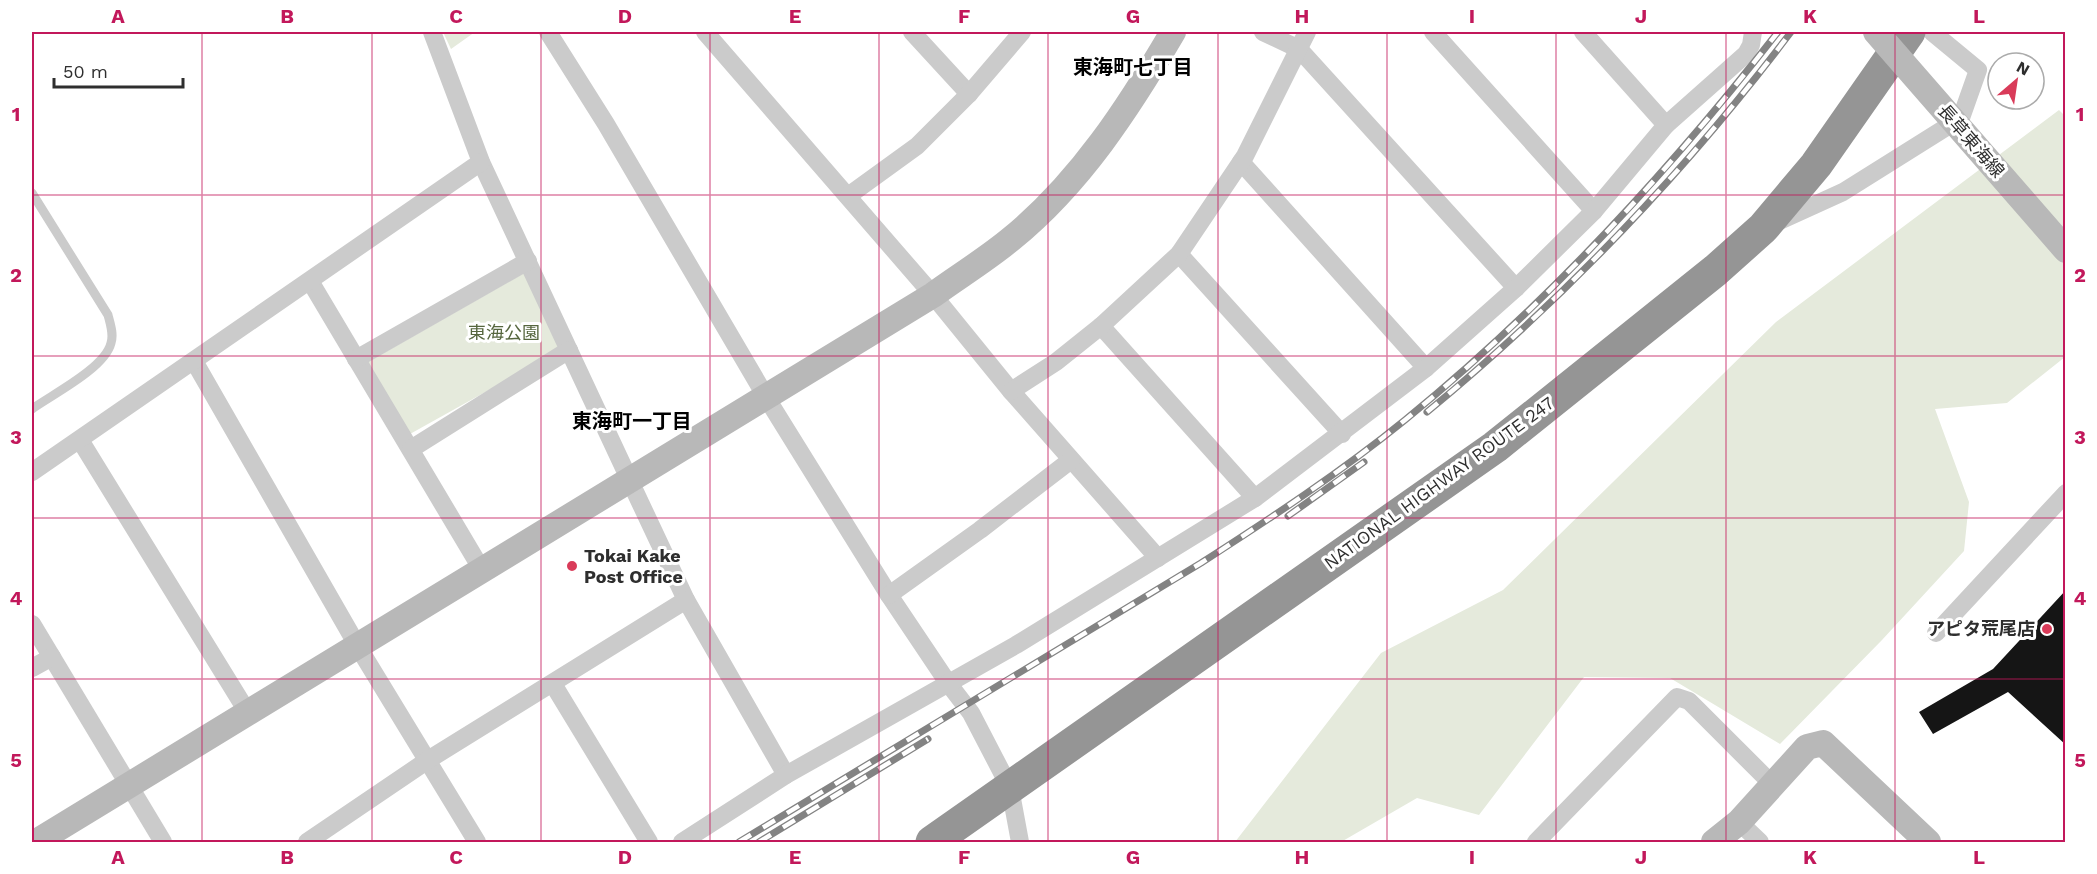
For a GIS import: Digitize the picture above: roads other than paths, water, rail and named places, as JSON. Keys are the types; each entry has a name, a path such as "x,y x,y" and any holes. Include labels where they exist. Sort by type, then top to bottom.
{"highway":[{"name":"NATIONAL HIGHWAY ROUTE 247","path":"932,843 1495,447 1716,270 1763,228 1816,165 1909,32"}],"street":[{"path":"432,32 481,162 686,600 786,775"},
{"path":"548,32 606,124 766,398 889,595 948,683 971,712 1010,788 1020,843"},
{"path":"705,32 933,295 1011,391 1158,558"},
{"path":"912,32 969,94"},
{"path":"848,196 917,146 969,94 1022,32"},
{"path":"36,843 933,295 1012,239 1079,172 1132,101 1173,32"},
{"path":"1263,32 1299,49 1516,288"},
{"path":"1011,391 1056,362 1101,327 1179,254 1241,162 1308,32"},
{"path":"1433,32 1594,211"},
{"path":"1583,32 1666,125"},
{"path":"682,843 786,775 948,683 1255,498 1341,434 1426,368 1516,288 1594,211 1666,125 1746,54 1751,45 1753,32"},
{"name":"長草東海線","path":"1876,32 2066,250"},
{"path":"1763,228 1843,192 1961,118 1978,70 1932,32"},
{"path":"32,472 481,162"},
{"path":"1241,162 1426,368"},
{"path":"1179,254 1341,434"},
{"path":"357,359 528,261"},
{"path":"310,281 482,570"},
{"path":"1101,327 1255,498"},
{"path":"411,449 569,350"},
{"path":"194,361 357,645 477,843"},
{"path":"80,440 248,713"},
{"path":"889,595 980,530 1071,460"},
{"path":"1936,633 2066,493"},
{"path":"317,840 428,760 686,600"},
{"path":"32,624 163,843"},
{"path":"32,669 52,657"},
{"path":"553,684 649,843"},
{"path":"1536,843 1677,697 1689,701 1772,784"},
{"path":"1714,843 1739,822 1807,747 1823,743 1928,843"},
{"path":"1739,822 1760,843"}],"lane":[{"path":"32,193 108,315 112,330 111,343 102,359 32,409"}],"railway":[{"path":"739,842 1201,563 1305,494 1381,439 1457,376 1555,285 1693,136 1778,32"},
{"path":"1427,412 1526,325 1620,232 1709,135 1791,32"},
{"path":"1288,516 1364,462"},
{"path":"759,842 928,739"}],"place":[{"name":"Tokai Kake Post Office","path":"572,566"},
{"name":"アピタ荒尾店","path":"2047,629"}],"district":[{"name":"東海町七丁目","path":"1133,67"},
{"name":"東海町一丁目","path":"632,421"}],"park label":[{"name":"東海公園","path":"504,333"}]}
